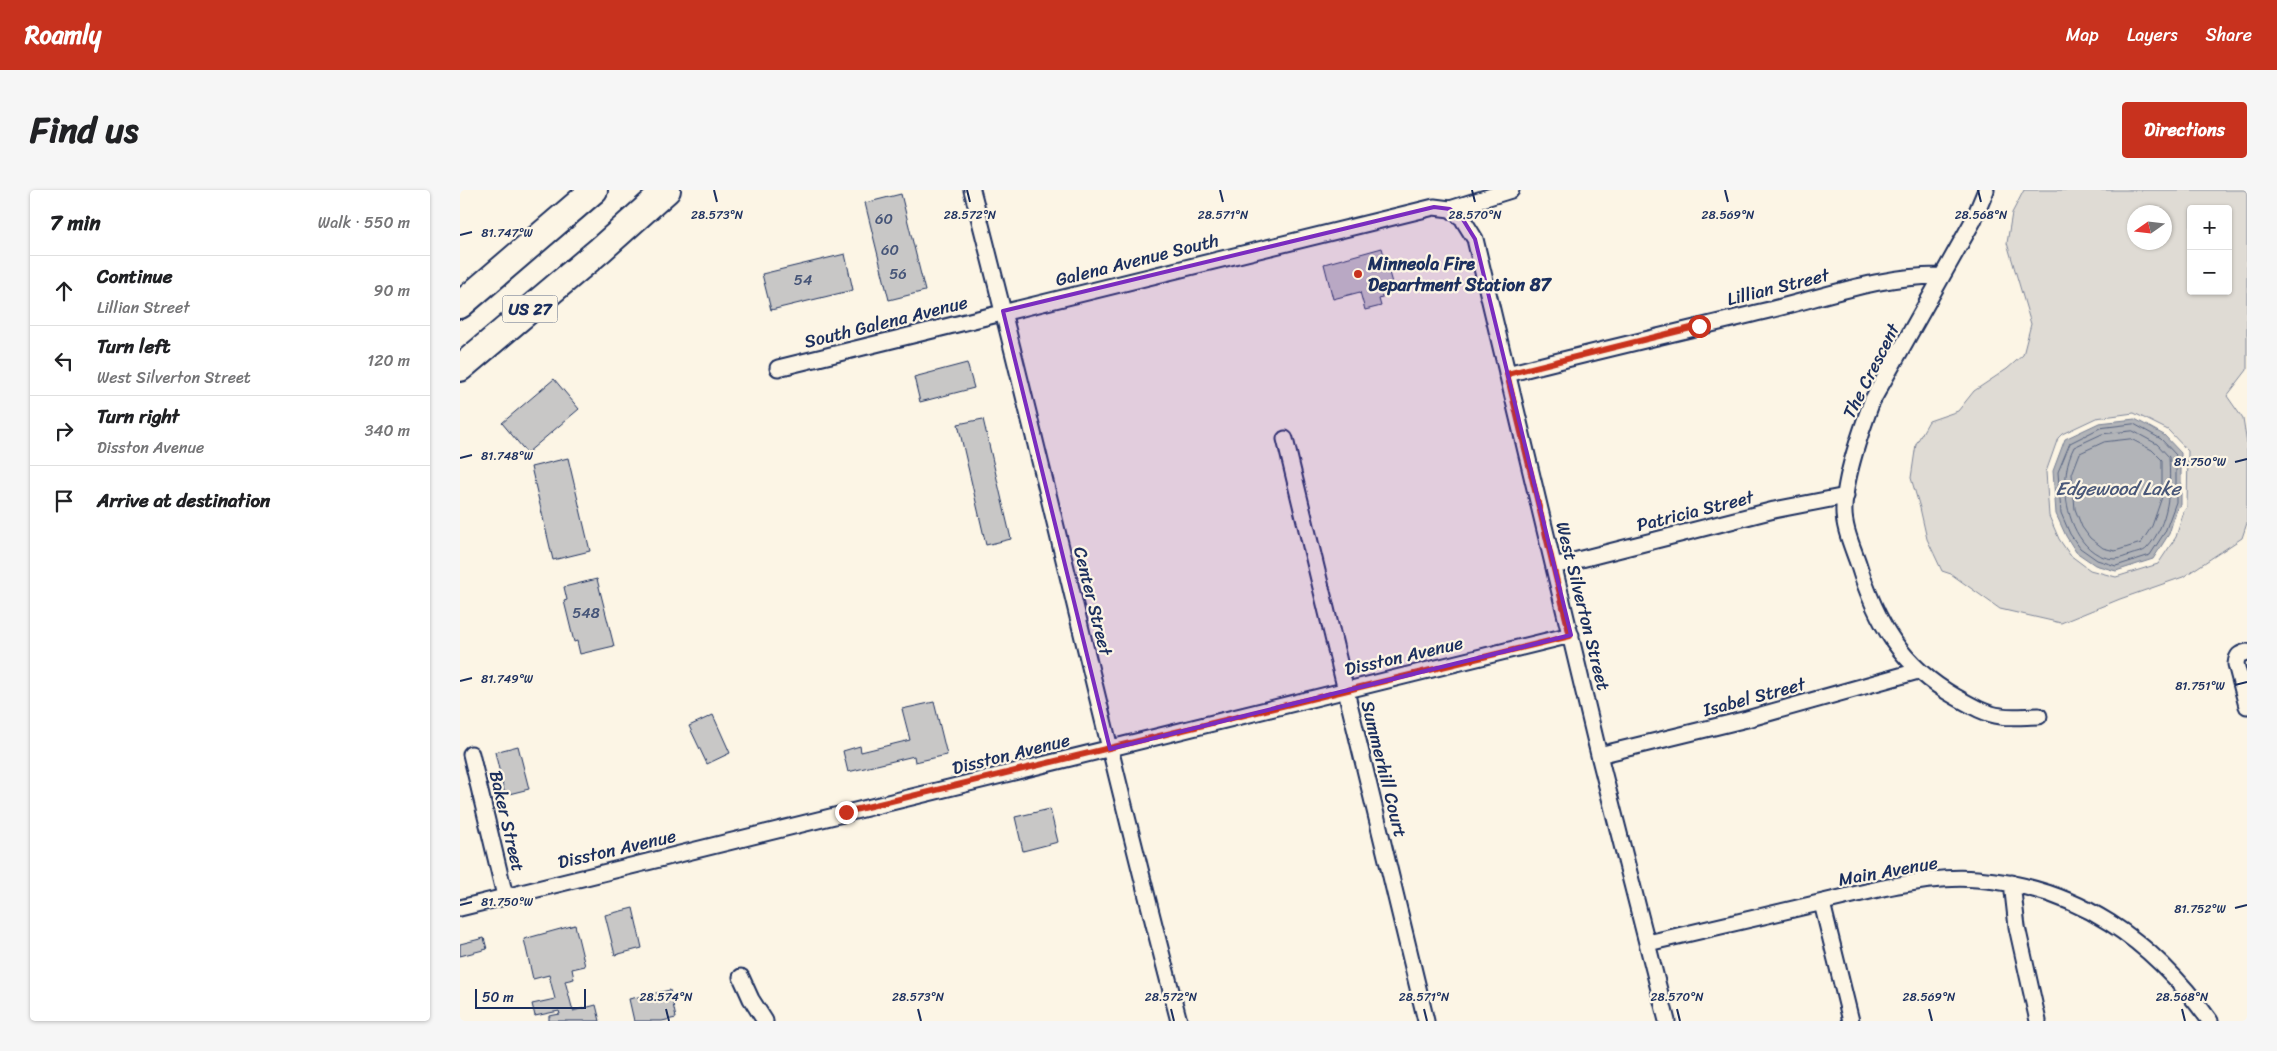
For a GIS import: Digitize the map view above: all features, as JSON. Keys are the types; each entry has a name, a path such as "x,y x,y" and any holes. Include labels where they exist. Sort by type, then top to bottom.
{"highway":[{"name":"US 27","path":"460,306 594,190"},
{"name":"US 27","path":"460,368 600,250 667,190"}],"street":[{"name":"Center Street","path":"972,190 1004,311 1110,749 1179,1021"},
{"name":"Galena Avenue South","path":"1004,311 1434,207 1450,209 1511,190"},
{"name":"The Crescent","path":"1986,190 1973,221 1872,401 1861,430 1846,496 1845,520 1872,603 1892,641 1918,671 1940,688 1988,713 2003,717 2039,716"},
{"name":"West Silverton Street","path":"1450,209 1462,218 1475,239 1599,755 1667,1021"},
{"name":"Lillian Street","path":"1507,374 1766,311 1866,284 1906,277 1942,276"},
{"name":"South Galena Avenue","path":"778,368 1004,311"},
{"name":"Summerhill Court","path":"1285,439 1426,1021"},
{"name":"Patricia Street","path":"1554,566 1774,510 1846,496"},
{"name":"Disston Avenue","path":"460,908 1110,749 1345,689 1570,636"},
{"path":"2242,654 2236,664 2247,706"},
{"name":"Isabel Street","path":"1599,755 1747,719 1918,671"},
{"name":"Baker Street","path":"472,754 505,896"},
{"name":"Main Avenue","path":"1648,943 1920,881 1977,879 2012,883 2065,900 2097,915 2133,938 2166,968 2210,1021"},
{"path":"2012,883 2017,927 2038,1021"},
{"path":"1822,903 1851,1021"},
{"path":"741,977 751,999 765,1021"}],"highlighted area":[{"path":"1434,207 1450,209 1462,218 1475,239 1571,635 1110,749 1003,311"}],"shaded area":[{"path":"2024,190 2245,190 2247,193 2247,370 2227,396 2243,419 2247,444 2247,523 2242,538 2183,577 2120,599 2061,623 2000,609 1951,574 1942,571 1927,539 1911,478 1916,444 1929,421 1958,411 1974,391 2007,369 2023,355 2031,324 2007,243 2012,213","holes":["2134,413 2168,430 2188,451 2187,507 2176,537 2158,564 2116,577 2090,570 2070,555 2059,539 2049,516 2046,472 2058,438 2062,434 2096,418"]}],"water":[{"name":"Edgewood Lake","path":"2135,419 2164,435 2181,453 2181,505 2177,508 2169,534 2153,559 2116,571 2095,565 2076,552 2056,514 2053,471 2065,439 2099,423"}],"building":[{"path":"901,194 925,291 889,300 865,203"},
{"name":"Minneola Fire Department Station 87","path":"1382,248 1392,283 1380,287 1382,298 1379,299 1381,306 1365,310 1360,292 1333,299 1324,264"},
{"path":"845,254 853,290 771,310 762,274"},
{"path":"967,363 974,388 920,402 914,377"},
{"path":"554,379 579,409 527,453 502,423"},
{"path":"983,419 1011,539 986,545 958,424"},
{"path":"568,458 590,551 553,560 531,467"},
{"path":"597,579 614,646 580,654 577,641 574,642 564,601 567,600 564,587"},
{"path":"934,702 947,755 915,762 914,756 848,772 843,751 860,746 861,752 910,740 902,709"},
{"path":"713,715 730,753 707,764 689,726"},
{"path":"518,746 529,789 505,795 495,752"},
{"path":"1050,809 1058,842 1023,851 1015,817"},
{"path":"633,908 642,948 615,955 605,915"},
{"path":"575,925 585,966 572,969 574,979 565,981 573,1011 596,1005 600,1021 549,1021 549,1016 560,1014 559,1011 535,1016 532,1004 555,999 549,975 533,979 524,939"},
{"path":"484,938 487,949 460,956 460,944"},
{"path":"670,990 676,1018 662,1021 634,1021 629,999"}],"place":[{"name":"Minneola Fire Department Station 87","path":"1358,274"}],"route":[{"path":"846,812 993,778 1345,689 1570,636 1507,374 1699,326"}]}
